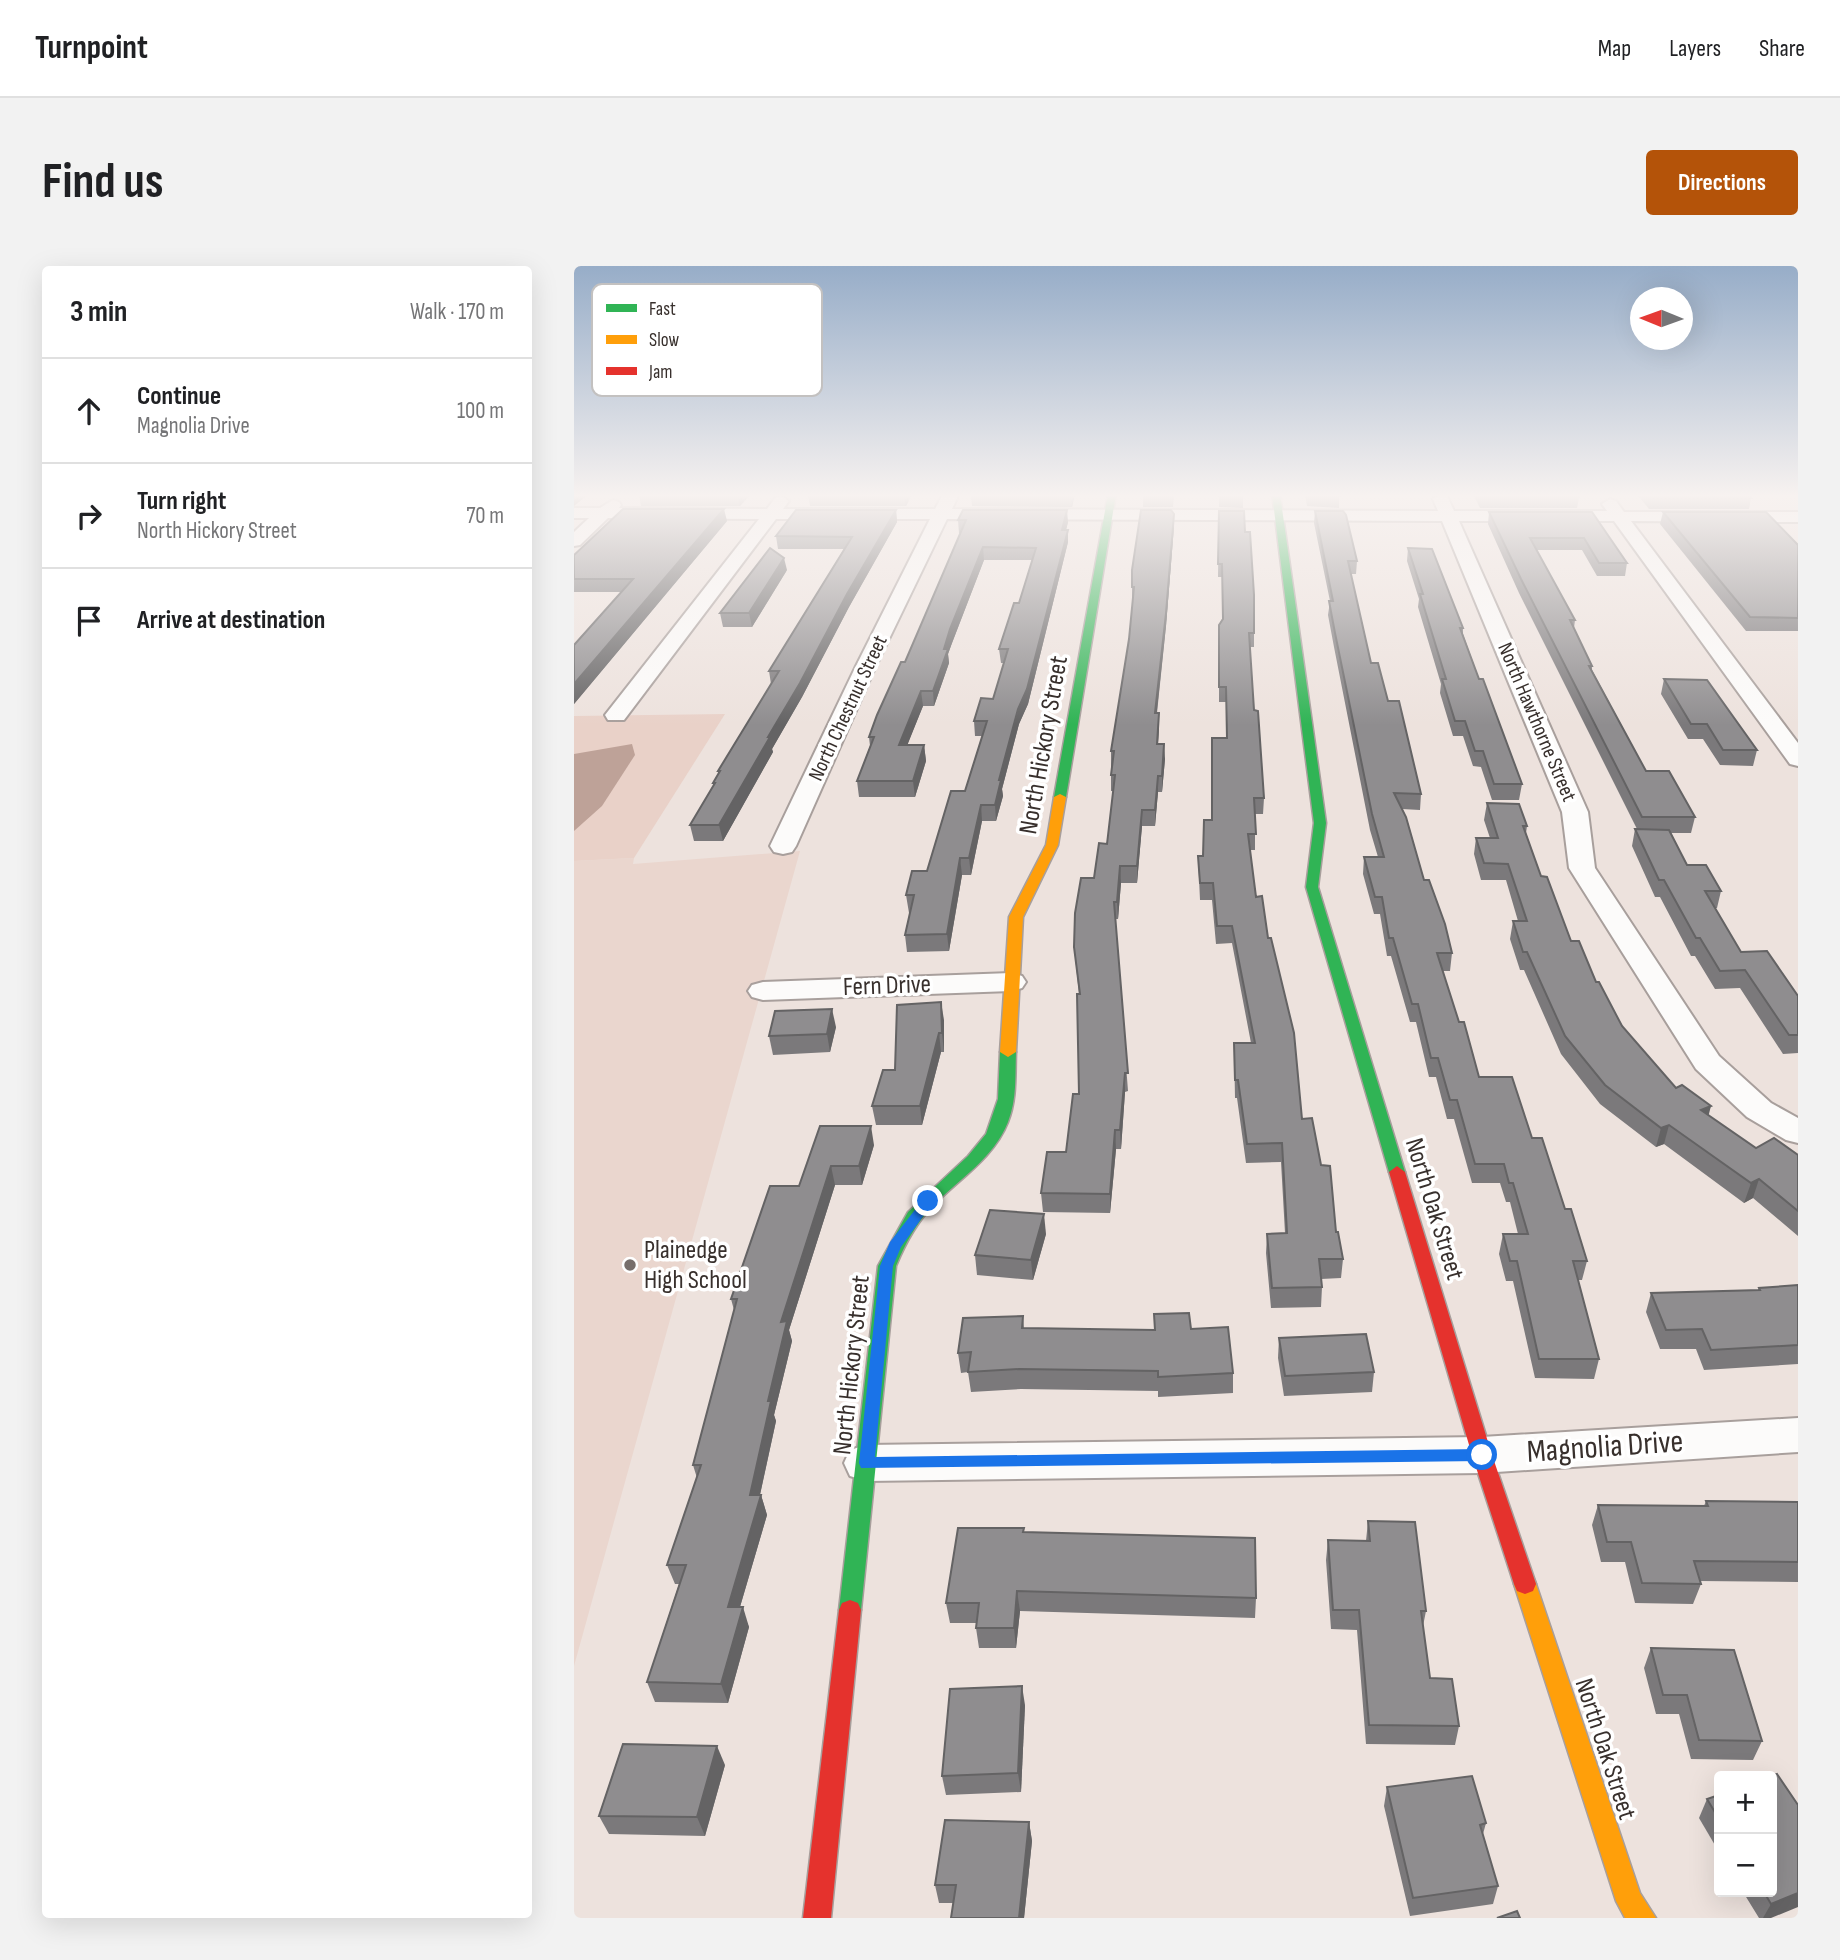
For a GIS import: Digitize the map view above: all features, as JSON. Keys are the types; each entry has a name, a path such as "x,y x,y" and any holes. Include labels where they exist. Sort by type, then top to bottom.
{"street":[{"path":"616,715 728,571"},
{"name":"North Chestnut Street","path":"783,846 913,571"},
{"name":"North Hickory Street","path":"817,1918 887,1266 895,1245 907,1226 928,1201 977,1156 1006,1107 1016,917 1021,898 1045,862 1052,845 1099,571"},
{"name":"North Oak Street","path":"1286,571 1320,823 1312,887 1482,1455 1629,1901 1642,1918"},
{"name":"North Hawthorne Street","path":"1472,571 1575,812 1582,868 1706,1062 1759,1110 1798,1132"},
{"path":"1660,571 1798,759"},
{"name":"Fern Drive","path":"763,991 1012,982"},
{"name":"Magnolia Drive","path":"866,1463 1482,1455 1798,1434"}],"shaded area":[{"path":"725,714 634,858 574,861 574,716"},
{"path":"632,744 635,755 602,806 574,831 574,754"},
{"name":"Plainedge High School","path":"800,851 574,1666 574,861 634,858 633,864"}],"building":[{"path":"574,571 671,571 574,684 574,645 633,579 574,579"},
{"path":"752,571 776,571 749,613 720,613"},
{"path":"831,571 860,571 719,825 690,825 715,783 718,771 779,671 769,671"},
{"path":"944,571 973,571 950,629 944,649 948,649 933,691 921,691 899,745 924,745 913,781 857,781 874,737 869,737 877,715 901,662 905,662"},
{"path":"1029,571 1057,571 1027,689 1018,709 999,780 995,805 981,805 969,858 960,858 947,934 905,935 914,895 906,895 912,871 927,871 951,791 965,791 987,721 974,721 981,698 993,699 1008,649 999,649 1014,603 1019,603"},
{"path":"1132,571 1169,571 1155,713 1159,713 1157,744 1164,744 1162,776 1158,776 1155,810 1142,810 1137,866 1120,866 1117,902 1114,902 1128,1073 1125,1073 1120,1130 1115,1130 1110,1194 1041,1193 1047,1152 1066,1152 1073,1094 1079,1094 1077,994 1080,994 1074,947 1075,913 1081,878 1094,878 1099,843 1107,844 1115,775 1111,775 1114,751 1111,751 1129,639"},
{"path":"1222,571 1252,571 1254,633 1249,633 1264,798 1254,798 1256,834 1248,834 1256,897 1262,896 1268,938 1271,938 1294,1033 1302,1119 1312,1118 1321,1165 1330,1166 1336,1232 1343,1259 1319,1259 1322,1287 1272,1288 1267,1234 1287,1233 1282,1143 1247,1144 1238,1080 1235,1080 1234,1043 1255,1043 1232,926 1217,926 1213,883 1200,883 1198,856 1203,856 1204,820 1212,820 1212,738 1227,738 1226,687 1219,687 1219,625 1223,619"},
{"path":"1327,571 1350,571 1371,663 1378,663 1388,701 1399,701 1421,794 1394,793 1406,817 1424,880 1429,880 1445,924 1452,953 1437,953 1459,1022 1464,1022 1479,1077 1512,1077 1532,1138 1542,1138 1565,1209 1571,1209 1587,1261 1573,1261 1599,1359 1539,1359 1517,1261 1510,1261 1503,1234 1528,1234 1513,1183 1509,1183 1504,1164 1475,1164 1457,1100 1450,1100 1438,1058 1431,1058 1418,1004 1412,1004 1393,938 1389,938 1382,897 1375,897 1364,857 1384,857 1372,814 1335,633 1329,601 1333,601"},
{"path":"1416,571 1441,571 1479,679 1483,679 1522,784 1494,784 1483,751 1475,751 1465,721 1455,721 1442,679 1446,679 1420,594 1423,594"},
{"path":"1517,571 1548,571 1575,620 1570,620 1592,666 1589,666 1646,771 1669,771 1695,817 1642,817"},
{"path":"1712,571 1798,571 1798,618 1750,617"},
{"path":"1664,679 1707,680 1757,750 1723,750 1707,724 1691,724"},
{"path":"1487,803 1519,804 1527,826 1523,826 1541,876 1547,877 1571,941 1579,941 1596,982 1599,982 1622,1026 1676,1088 1682,1085 1711,1106 1701,1110 1756,1148 1774,1138 1798,1155 1798,1211 1759,1179 1751,1183 1669,1125 1661,1128 1605,1085 1565,1036 1527,952 1523,952 1513,921 1527,921 1508,864 1484,863 1476,838 1498,838"},
{"path":"1635,829 1669,830 1687,865 1706,865 1721,891 1705,891 1741,952 1767,951 1798,996 1798,1035 1789,1035 1745,970 1720,971 1700,938 1696,938 1664,880 1659,880"},
{"path":"941,1002 942,1033 939,1033 920,1106 872,1106 883,1070 895,1070 897,1005"},
{"path":"832,1009 827,1034 769,1036 775,1011"},
{"path":"820,1126 871,1126 859,1166 831,1166 781,1322 787,1321 750,1495 761,1495 728,1607 743,1607 721,1684 647,1682 686,1565 667,1565 701,1465 693,1465 737,1299 731,1299 770,1186 799,1186"},
{"path":"990,1210 1044,1214 1031,1260 975,1255"},
{"path":"1798,1285 1798,1345 1711,1350 1702,1329 1666,1330 1651,1293 1760,1290 1759,1288"},
{"path":"1189,1313 1191,1329 1228,1327 1233,1373 1158,1377 1158,1371 1019,1369 968,1372 971,1352 958,1353 963,1318 1023,1316 1022,1328 1155,1330 1154,1314"},
{"path":"1366,1334 1374,1372 1285,1376 1279,1338"},
{"path":"1706,1501 1798,1502 1798,1562 1694,1561 1701,1584 1642,1583 1631,1542 1607,1542 1598,1505 1708,1506"},
{"path":"1368,1521 1415,1522 1426,1611 1421,1611 1430,1678 1452,1679 1459,1726 1369,1725 1359,1610 1333,1610 1328,1540 1370,1541"},
{"path":"958,1528 1024,1528 1023,1532 1255,1538 1256,1598 1017,1591 1014,1628 976,1628 979,1603 946,1603"},
{"path":"1651,1648 1734,1650 1762,1741 1699,1740 1687,1695 1663,1695"},
{"path":"1022,1686 1018,1773 942,1776 950,1689"},
{"path":"623,1744 717,1746 697,1817 599,1816"},
{"path":"1777,1774 1798,1805 1798,1893 1771,1904 1767,1897 1777,1897"},
{"path":"1472,1776 1486,1823 1480,1825 1498,1886 1413,1898 1387,1787"},
{"path":"1714,1797 1714,1811 1707,1799"},
{"path":"945,1820 1029,1822 1019,1918 951,1918 956,1885 935,1885"},
{"path":"1517,1911 1520,1918 1497,1918"}],"traffic: fast":[{"path":"1060,797 1099,571"},
{"path":"1286,571 1320,823 1312,887 1397,1172"},
{"path":"850,1610 887,1266 899,1240 915,1216 974,1160 993,1135 1000,1122 1006,1099 1008,1052"}],"traffic: slow":[{"path":"1008,1052 1016,917 1052,845 1060,797"},
{"path":"1525,1584 1629,1901 1642,1918"}],"traffic: jam":[{"path":"1397,1172 1482,1455 1525,1584"},
{"path":"817,1918 850,1610"}],"place":[{"name":"Plainedge High School","path":"630,1265"}],"route":[{"path":"928,1201 895,1245 887,1266 866,1463 1482,1455"}]}
